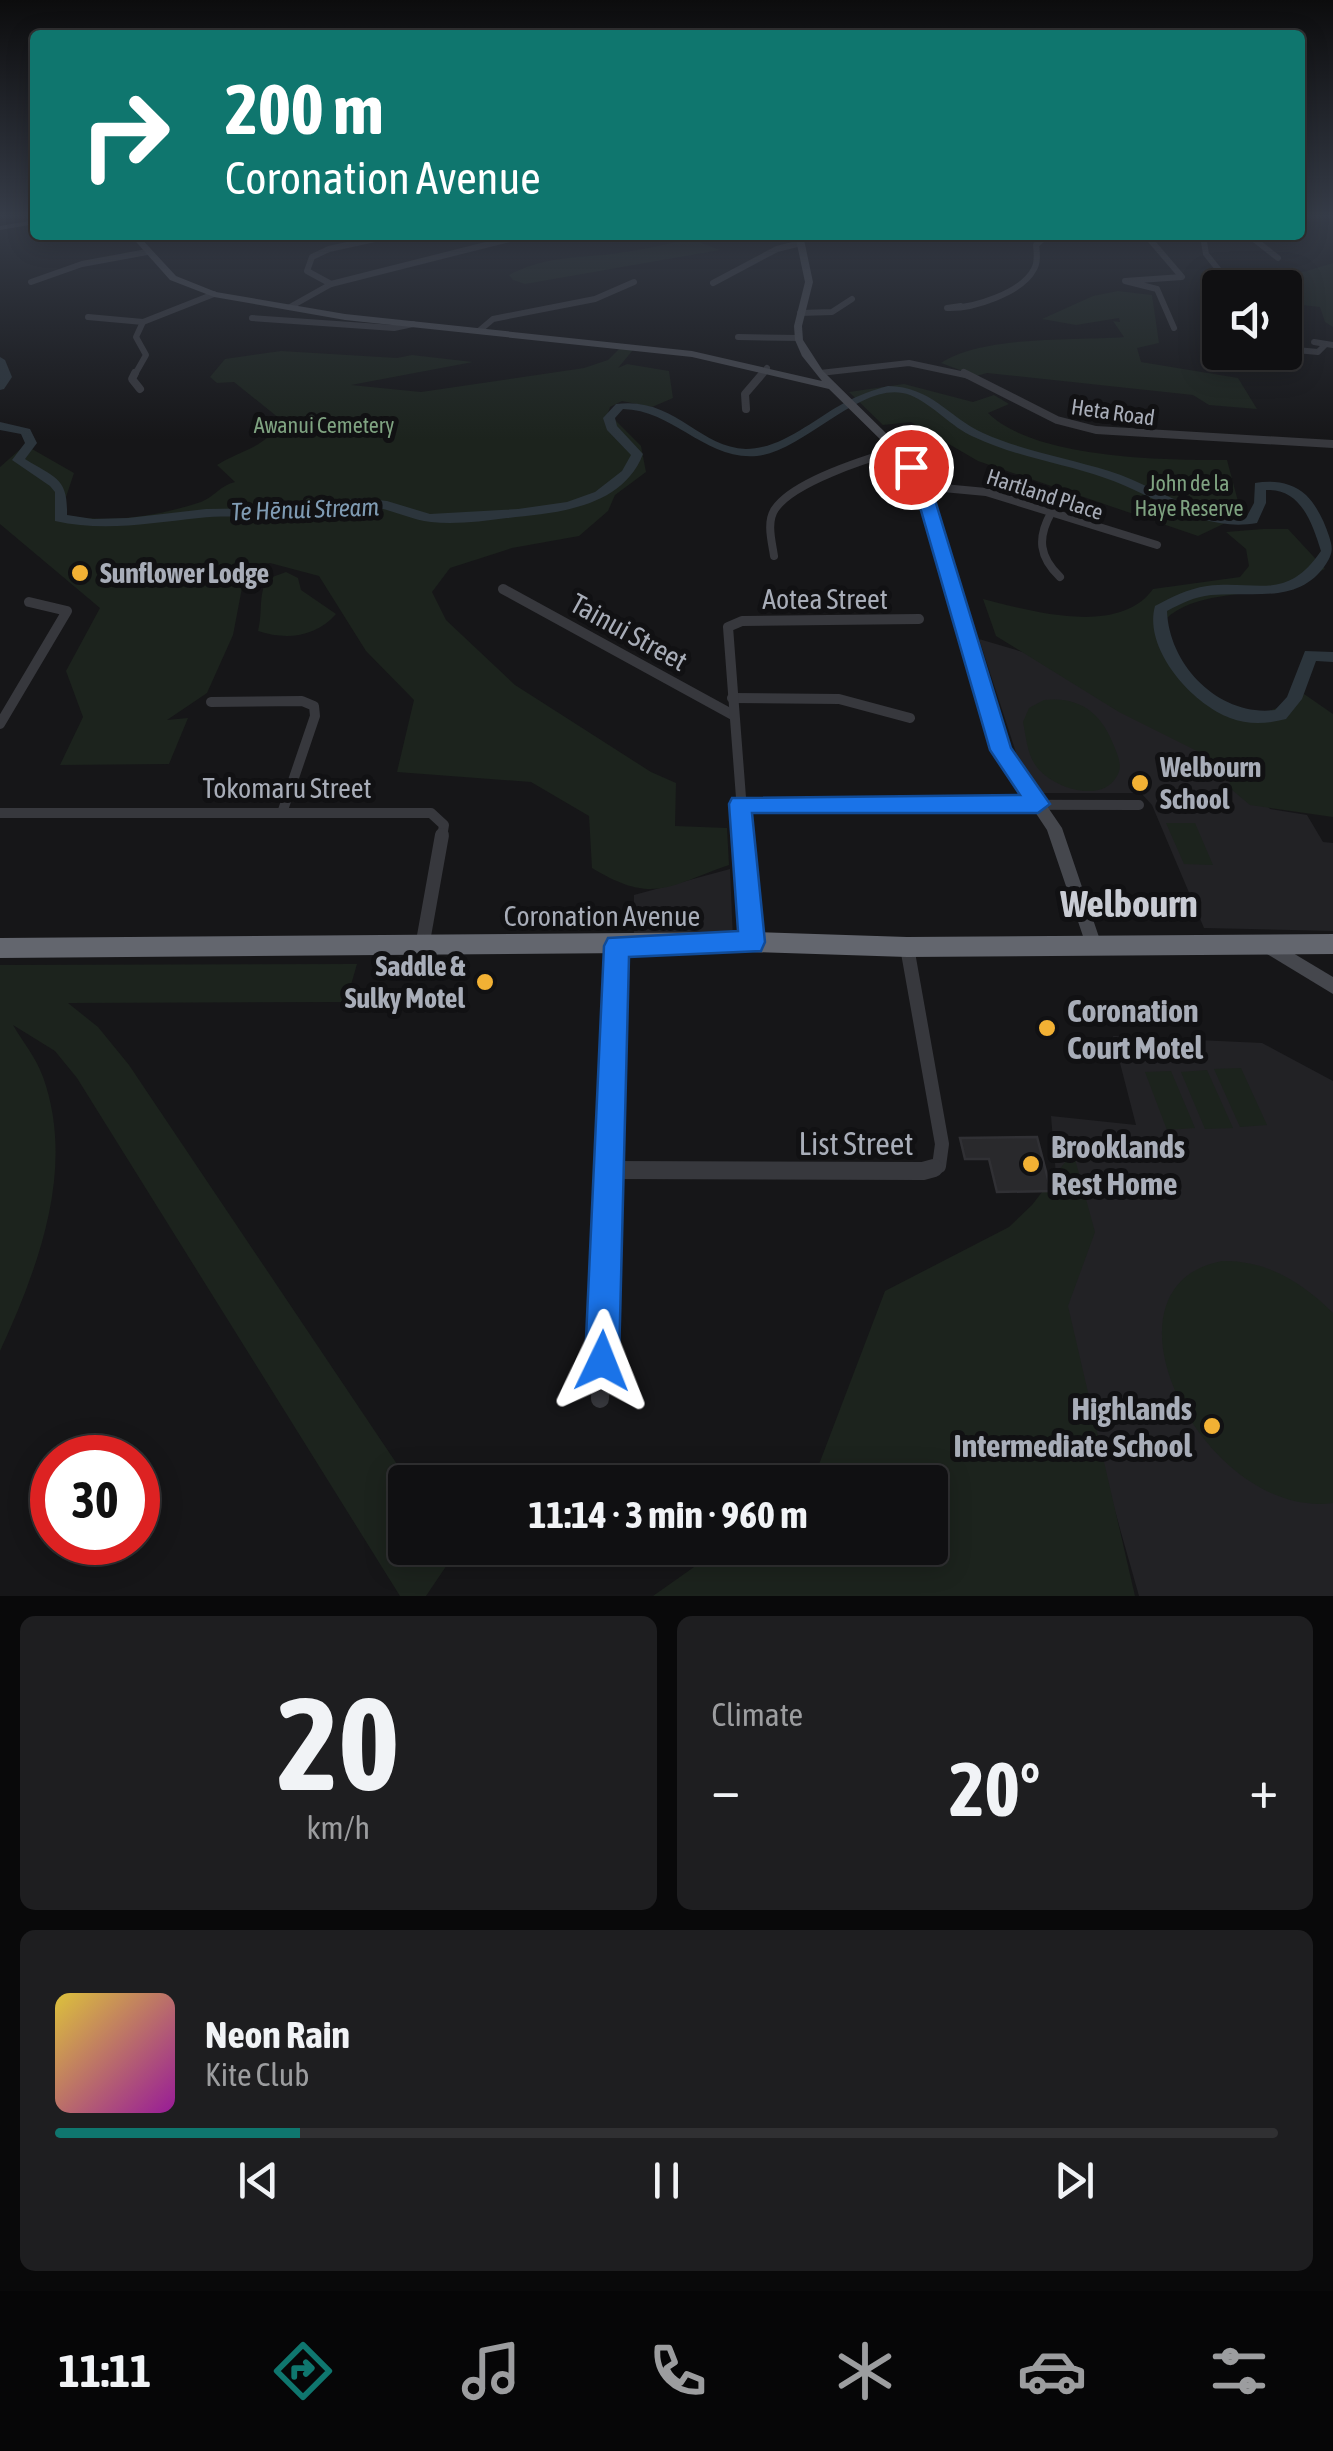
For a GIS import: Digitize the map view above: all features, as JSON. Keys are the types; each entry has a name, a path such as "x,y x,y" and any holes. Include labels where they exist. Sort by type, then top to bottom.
{"highway":[{"name":"Coronation Avenue","path":"0,948 752,942 907,947 1093,943 1324,947"}],"street":[{"path":"208,291 290,308 413,324 614,342 770,369 835,387"},
{"path":"290,308 318,291"},
{"path":"480,330 493,319 611,291"},
{"path":"807,291 798,338 817,370 898,450 922,486 1001,750 1058,837 1093,943"},
{"path":"961,306 1004,291"},
{"path":"1158,291 1174,328"},
{"path":"88,318 144,322 214,294"},
{"path":"800,313 832,312 852,299"},
{"path":"252,318 394,328 413,324"},
{"path":"140,389 132,379 146,355 136,338 144,322"},
{"path":"738,337 798,338"},
{"path":"1314,342 1329,346"},
{"path":"1302,351 1318,352 1329,346"},
{"name":"Heta Road","path":"817,370 890,362 944,367 966,374 1034,412 1096,430 1189,438 1280,437 1333,444"},
{"path":"746,408 745,394 770,369 817,370"},
{"path":"800,378 817,370"},
{"path":"774,556 770,527 782,502 864,458 898,450"},
{"name":"Hartland Place","path":"922,486 977,490 1157,545"},
{"path":"1051,513 1038,534 1038,544 1050,568 1060,576"},
{"name":"Tainui Street","path":"503,589 733,714"},
{"path":"0,724 67,611 29,602"},
{"name":"Aotea Street","path":"732,624 919,618"},
{"path":"732,624 728,631 733,714 752,942"},
{"path":"732,698 839,698 910,718"},
{"path":"212,702 302,701 314,706 282,813"},
{"path":"740,804 1139,805"},
{"name":"Tokomaru Street","path":"0,813 423,813 442,820 422,946"},
{"name":"Coronation Avenue","path":"1265,944 1328,983"},
{"path":"600,1399 617,946"},
{"name":"List Street","path":"609,1170 923,1171 939,1166 942,1144 907,947"},
{"name":"Coronation Avenue","path":"1324,947 1328,983"}],"shaded area":[{"name":"Welbourn School","path":"979,639 1060,663 1237,773 1270,809 1307,815 1323,842 1333,843 1333,931 1204,928 1152,805 1141,793 1043,793 1020,765"},
{"path":"730,869 733,940 634,940 634,895"},
{"name":"Highlands Intermediate School","path":"1113,1036 1262,1043 1333,1081 1333,1596 1139,1596 1043,1256 1060,1222 1051,1116 1136,1125"}],"green space":[{"path":"1116,291 1152,295 1159,343 1137,348 1141,362 1238,378 1257,409 1209,405 1193,395 987,373 976,376 941,363 959,354 1003,344 1124,337 1113,321 1120,322 1119,318 1076,325 1042,319 1093,296"},
{"path":"1302,291 1333,291 1333,327 1325,322 1320,307 1302,305"},
{"name":"Awanui Cemetery","path":"620,348 633,350 618,368 627,364 669,371 673,398 652,407 622,401 610,407 608,413 641,446 646,472 615,495 608,511 579,536 512,548 450,568 432,592 446,620 515,685 651,772 676,783 675,826 727,828 729,865 675,885 646,889 631,886 592,868 589,816 531,782 397,772 414,700 366,651 319,576 270,563 246,567 233,635 207,693 167,720 188,718 169,764 60,765 83,717 66,671 100,608 0,524 0,467 25,445 74,473 62,509 66,515 117,519 151,515 201,502 235,482 217,465 262,442 280,419 234,382 217,383 210,377 225,359 281,351 397,358 412,355 473,362 351,385 421,392 584,368 608,360"},
{"name":"John de la Haye Reserve","path":"904,384 973,402 994,395 1009,404 988,413 1036,440 1068,448 1136,457 1227,460 1239,505 1238,517 1198,536 978,461 911,422 883,425 849,392"},
{"path":"1288,529 1325,569 1272,589 1197,602 1160,625 1185,670 1228,703 1261,712 1304,694 1333,714 1333,817 1250,805 1231,789 1228,773 1213,759 1119,712 996,636 983,599 1048,614 1097,616 1119,612 1138,604 1153,589 1240,577 1249,566 1246,549 1226,532"},
{"path":"286,572 298,578 301,590 336,614 319,628 299,635 258,631 267,579"},
{"path":"1044,700 1079,704 1103,725 1120,765 1110,785 1100,790 1076,790 1043,774 1036,766 1023,722 1029,708"},
{"path":"1166,823 1195,823 1213,865 1184,864"},
{"path":"357,964 346,1002 68,1003 98,1027 129,1065 398,1465 388,1465 388,1565 447,1565 426,1596 400,1596 77,1078 55,1051 13,1025 43,1077 56,1147 54,1182 39,1252 0,1351 0,965"},
{"path":"1241,1068 1267,1125 1240,1127 1214,1069"},
{"path":"1207,1070 1233,1128 1205,1129 1181,1072"},
{"path":"1171,1071 1195,1128 1167,1130 1145,1072"},
{"path":"1073,1152 1095,1232 1068,1306 1135,1596 653,1596 697,1565 948,1565 948,1465 819,1465 885,1291 1009,1227 1032,1205"},
{"path":"1222,1261 1254,1264 1282,1275 1333,1313 1333,1503 1286,1499 1242,1476 1206,1441 1179,1398 1164,1353 1164,1312 1183,1280"}],"building":[{"name":"Brooklands Rest Home","path":"1037,1137 1051,1191 997,1192 989,1159 965,1159 960,1138"}],"waterway":[{"name":"Te Hēnui Stream","path":"0,360 6,377 0,387"},
{"name":"Te Hēnui Stream","path":"0,426 26,432 31,443 18,460 54,483 61,492 60,518 93,523 128,522 372,502 430,518 459,518 567,506 610,489 627,473 637,454 611,427 609,418 620,406 658,411 722,447 760,452 794,438 870,395 905,390 992,441 1107,474 1215,519 1252,520 1260,503 1259,486 1274,485 1297,494 1313,513 1328,551 1315,571 1283,589 1188,595 1160,609 1160,624 1171,655 1193,684 1219,706 1245,716 1280,715 1294,699 1310,655 1333,657"}],"place":[{"name":"Sunflower Lodge","path":"80,573"},
{"name":"Welbourn School","path":"1140,783"},
{"name":"Saddle & Sulky Motel","path":"485,982"},
{"name":"Coronation Court Motel","path":"1047,1028"},
{"name":"Brooklands Rest Home","path":"1031,1164"},
{"name":"Highlands Intermediate School","path":"1212,1426"}],"district":[{"name":"Welbourn","path":"1129,903"}],"route":[{"path":"602,1361 617,946 752,942 740,804 1038,804 1001,750 926,500 911,467"}]}
